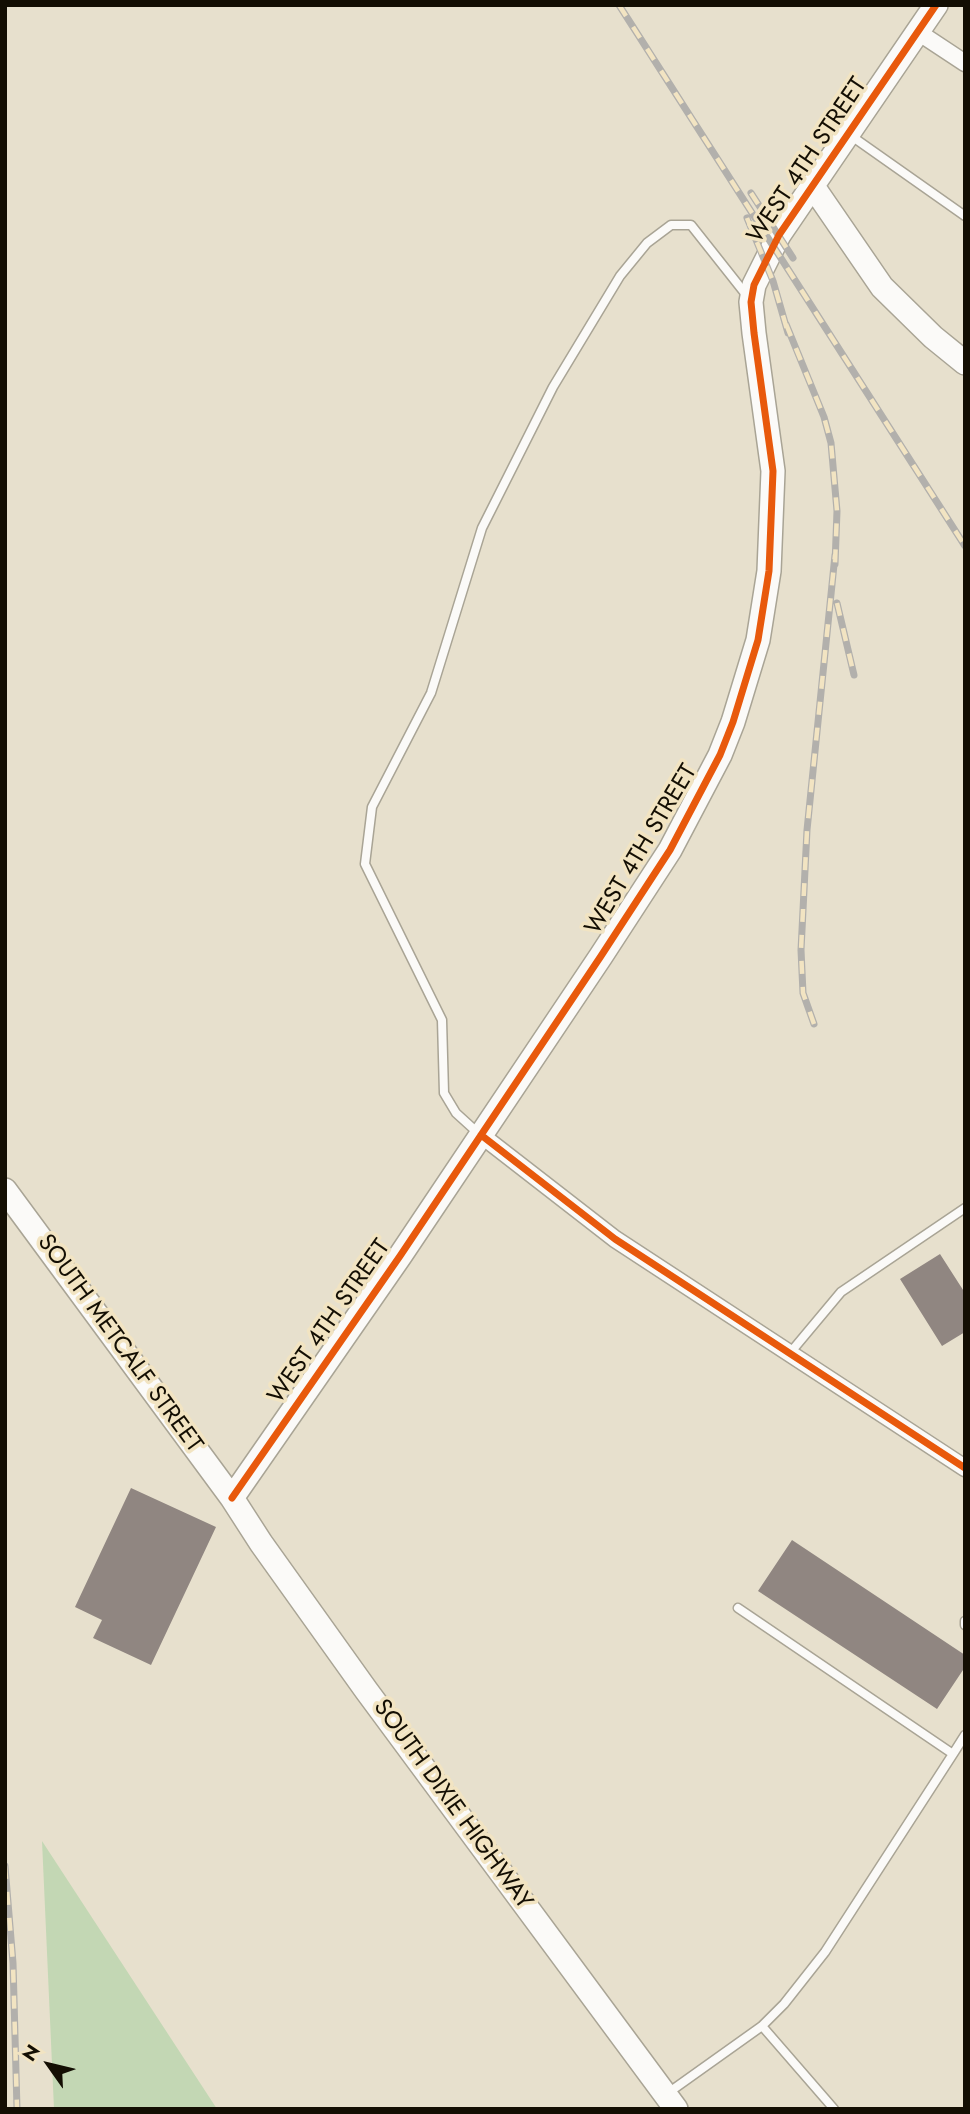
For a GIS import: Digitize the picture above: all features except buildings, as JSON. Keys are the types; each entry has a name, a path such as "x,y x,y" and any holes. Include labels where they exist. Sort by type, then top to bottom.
{"street":[{"name":"WEST 4TH STREET","path":"232,1498 481,1135 670,850 695,806 733,722 758,640 769,571 773,471 751,302 754,285 763,263 813,186 936,5"},
{"path":"918,32 965,63"},
{"path":"813,186 882,287 933,337 965,363"},
{"path":"481,1135 615,1239 965,1468"},
{"name":"SOUTH METCALF STREET","path":"5,1190 232,1498"},
{"name":"SOUTH DIXIE HIGHWAY","path":"232,1498 358,1678 671,2101"}],"lane":[{"path":"848,134 965,216"},
{"path":"481,1135 456,1113 444,1093 442,1020 365,864 372,807 431,693 482,528 553,387 620,276 647,243 671,225 691,225 751,302"},
{"path":"790,1353 841,1292 965,1208"},
{"path":"738,1608 953,1754"},
{"path":"671,2101 762,2026 784,2004 825,1952 965,1735"},
{"path":"762,2026 834,2109"}],"green space":[{"path":"42,1841 217,2109 54,2109"}],"railway":[{"path":"619,5 965,546"},
{"path":"751,193 793,258"},
{"path":"747,218 773,281 788,333"},
{"path":"786,324 824,417 831,443 837,511 835,564"},
{"path":"814,1024 803,993 801,950 807,830 835,555"},
{"path":"837,603 854,675"},
{"path":"5,1866 13,1963 17,2109"}],"cycle path":[{"path":"232,1498 400,1256 601,956 670,850 720,755 758,640 769,571 773,471 754,333 751,302 754,285 779,235 936,5"},
{"path":"481,1135 615,1239 965,1468"}]}
